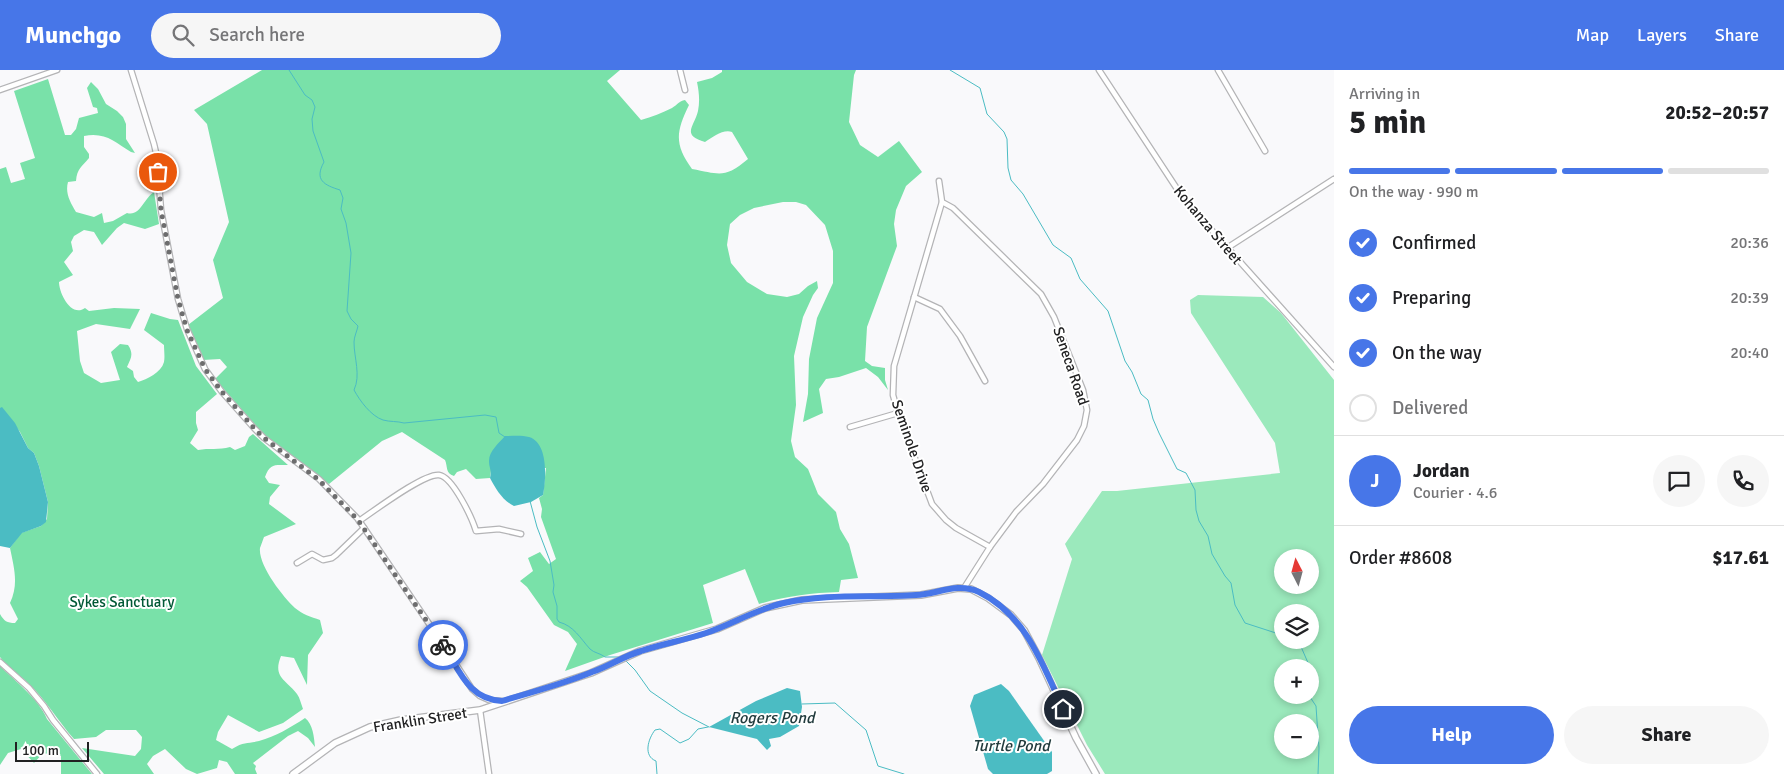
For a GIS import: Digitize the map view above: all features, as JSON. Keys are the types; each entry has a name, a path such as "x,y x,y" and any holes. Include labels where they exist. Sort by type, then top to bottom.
{"main road":[{"name":"Franklin Street","path":"293,774 335,744 370,727 401,720 480,710 502,701 591,673 640,651 726,626 755,612 783,603 810,599 921,595 952,588 964,588 981,594 997,604 1015,619 1024,630 1040,658 1076,738 1096,774"}],"street":[{"path":"0,90 57,70"},
{"path":"131,70 157,158 161,210 178,299 187,330 205,369 222,392 264,438 319,480 360,521 472,690 489,700 502,701"},
{"path":"680,70 685,90"},
{"name":"Kohanza Street","path":"1100,70 1183,198 1334,366"},
{"path":"1218,70 1265,151"},
{"path":"1227,248 1334,179"},
{"path":"939,181 942,202"},
{"name":"Seminole Drive","path":"942,202 894,366 893,395 932,504 951,524 990,547"},
{"name":"Seneca Road","path":"942,202 953,208 1041,294 1054,317 1083,390 1087,410 1084,426 1076,440 1043,484 1016,512 990,547 964,588"},
{"path":"914,297 940,309 960,336 985,381"},
{"path":"850,428 898,413"},
{"path":"360,521 416,484 436,475 444,476 450,483 473,521 476,531 499,529 521,534"},
{"path":"297,564 312,554 323,560 332,558 364,528"},
{"path":"0,662 29,688 97,774"},
{"path":"480,710 489,774"}],"green space":[{"path":"262,70 620,70 607,81 641,120 664,112 685,100 689,105 679,131 682,152 692,169 721,173 733,170 748,159 732,132 722,133 705,142 691,133 699,104 697,82 712,78 722,72 722,70 856,70 849,122 860,145 878,157 899,141 922,172 906,186 896,210 894,224 897,246 867,327 865,361 872,366 885,368 885,380 888,390 878,377 866,368 839,377 826,379 819,389 823,413 803,422 808,394 809,359 817,318 833,283 833,251 825,225 806,205 796,202 783,202 754,208 740,215 730,224 727,245 731,263 747,282 767,294 787,297 799,294 817,281 818,288 803,317 794,356 796,405 791,441 795,457 808,469 818,494 836,512 840,529 849,544 858,578 841,580 839,592 799,595 759,604 745,569 703,585 713,623 565,671 577,644 568,632 554,625 527,587 520,581 533,571 528,558 540,552 549,564 556,559 541,517 542,509 539,498 543,495 546,468 491,470 490,478 476,479 466,469 457,472 454,476 448,471 445,460 402,432 382,441 329,484 264,435 215,379 227,367 220,359 203,360 188,325 223,298 213,260 229,222 207,124 194,110"},
{"name":"Sykes Sanctuary","path":"48,79 65,135 71,135 76,129 79,118 98,113 97,108 93,107 87,88 91,82 98,89 106,104 123,117 126,124 126,139 135,153 114,141 98,135 84,136 84,147 89,154 89,158 79,170 76,181 68,182 67,186 69,197 76,212 94,217 102,213 104,223 113,221 127,213 139,210 154,192 159,224 145,229 124,223 102,245 94,232 84,230 74,236 71,242 73,251 64,262 73,275 59,282 61,292 67,303 75,310 85,308 89,311 114,308 140,309 130,329 96,324 77,331 80,361 84,373 101,383 120,380 111,352 120,344 128,345 130,348 131,356 127,367 133,371 134,377 138,382 149,377 160,369 164,362 164,345 144,330 151,313 178,320 196,366 217,394 196,412 198,430 190,443 198,450 230,447 235,450 245,446 249,437 253,434 288,465 271,467 265,477 269,483 280,485 270,497 269,504 296,524 264,537 260,548 260,555 267,572 284,596 298,610 320,620 323,633 308,655 307,685 294,658 281,656 279,663 279,674 297,694 303,709 283,723 259,732 228,715 218,732 216,740 232,749 236,746 271,737 305,718 314,735 315,747 308,738 298,731 288,736 253,763 256,766 257,774 235,774 227,762 219,760 217,768 197,774 186,769 165,749 153,756 147,764 154,774 104,774 82,748 135,756 141,749 142,737 136,730 106,730 96,737 74,739 35,690 0,657 0,614 4,620 10,623 15,623 18,619 10,603 15,583 10,548 21,533 41,526 47,519 48,502 34,453 28,448 20,432 2,408 0,408 0,169 6,167 11,183 25,179 20,163 35,158 14,91"},
{"path":"1198,295 1263,297 1281,313 1334,380 1334,774 1105,774 1087,745 1042,655 1072,559 1065,544 1102,491 1117,491 1280,473 1275,443 1191,313 1190,300"},
{"path":"0,666 38,704 47,719 92,774 61,774 61,756 43,753 34,763 21,749 8,753 0,765"}],"water":[{"path":"2,407 15,423 28,448 34,453 48,502 46,522 41,526 22,533 10,548 0,546 0,408"},
{"path":"505,436 529,437 540,446 545,463 543,495 531,502 514,506 510,504 500,494 490,478 489,457"},
{"name":"Turtle Pond","path":"1001,684 1009,691 1052,752 1052,771 1047,774 993,774 988,769 970,706 974,695"},
{"name":"Rogers Pond","path":"787,688 800,691 802,707 799,726 780,737 769,739 771,746 767,750 757,739 709,727 756,701"}],"waterway":[{"path":"289,70 305,95 312,100 315,107 312,119 313,131 324,162 320,177 325,184 340,190 343,198 341,209 346,223 351,253 347,311 351,319 358,326 354,338 357,372 354,390 356,394 370,412 383,420 404,423 485,415 496,417 499,433 505,437"},
{"path":"950,70 980,88 987,114 1004,132 1007,139 1008,168 1011,180 1023,194 1053,245 1071,258 1080,279 1108,311 1125,361 1141,394 1148,400 1159,433 1177,469 1186,473 1195,490 1196,510 1199,521 1208,536 1212,554 1231,583 1235,605 1245,623 1274,632"},
{"path":"530,501 537,527 550,561 554,585 553,592 557,606 557,619 573,629 592,650 605,657 619,657"},
{"path":"1302,649 1312,672 1310,697 1316,706 1319,748 1318,774"},
{"path":"625,660 635,670 650,691 682,713 709,727"},
{"path":"802,704 835,703 866,730 878,766 904,774"},
{"path":"657,774 656,761 652,759 648,751 650,738 655,730 660,729 680,743 689,739 698,729 708,727"}],"way so far":[{"path":"158,172 158,193 178,299 187,330 205,369 213,382 264,438 298,462 319,480 358,520 443,645"}],"route":[{"path":"443,645 472,690 489,700 502,701 572,680 640,651 726,626 755,612 783,603 810,599 921,595 952,588 964,588 981,594 1015,619 1024,630 1040,658 1063,709"}]}
